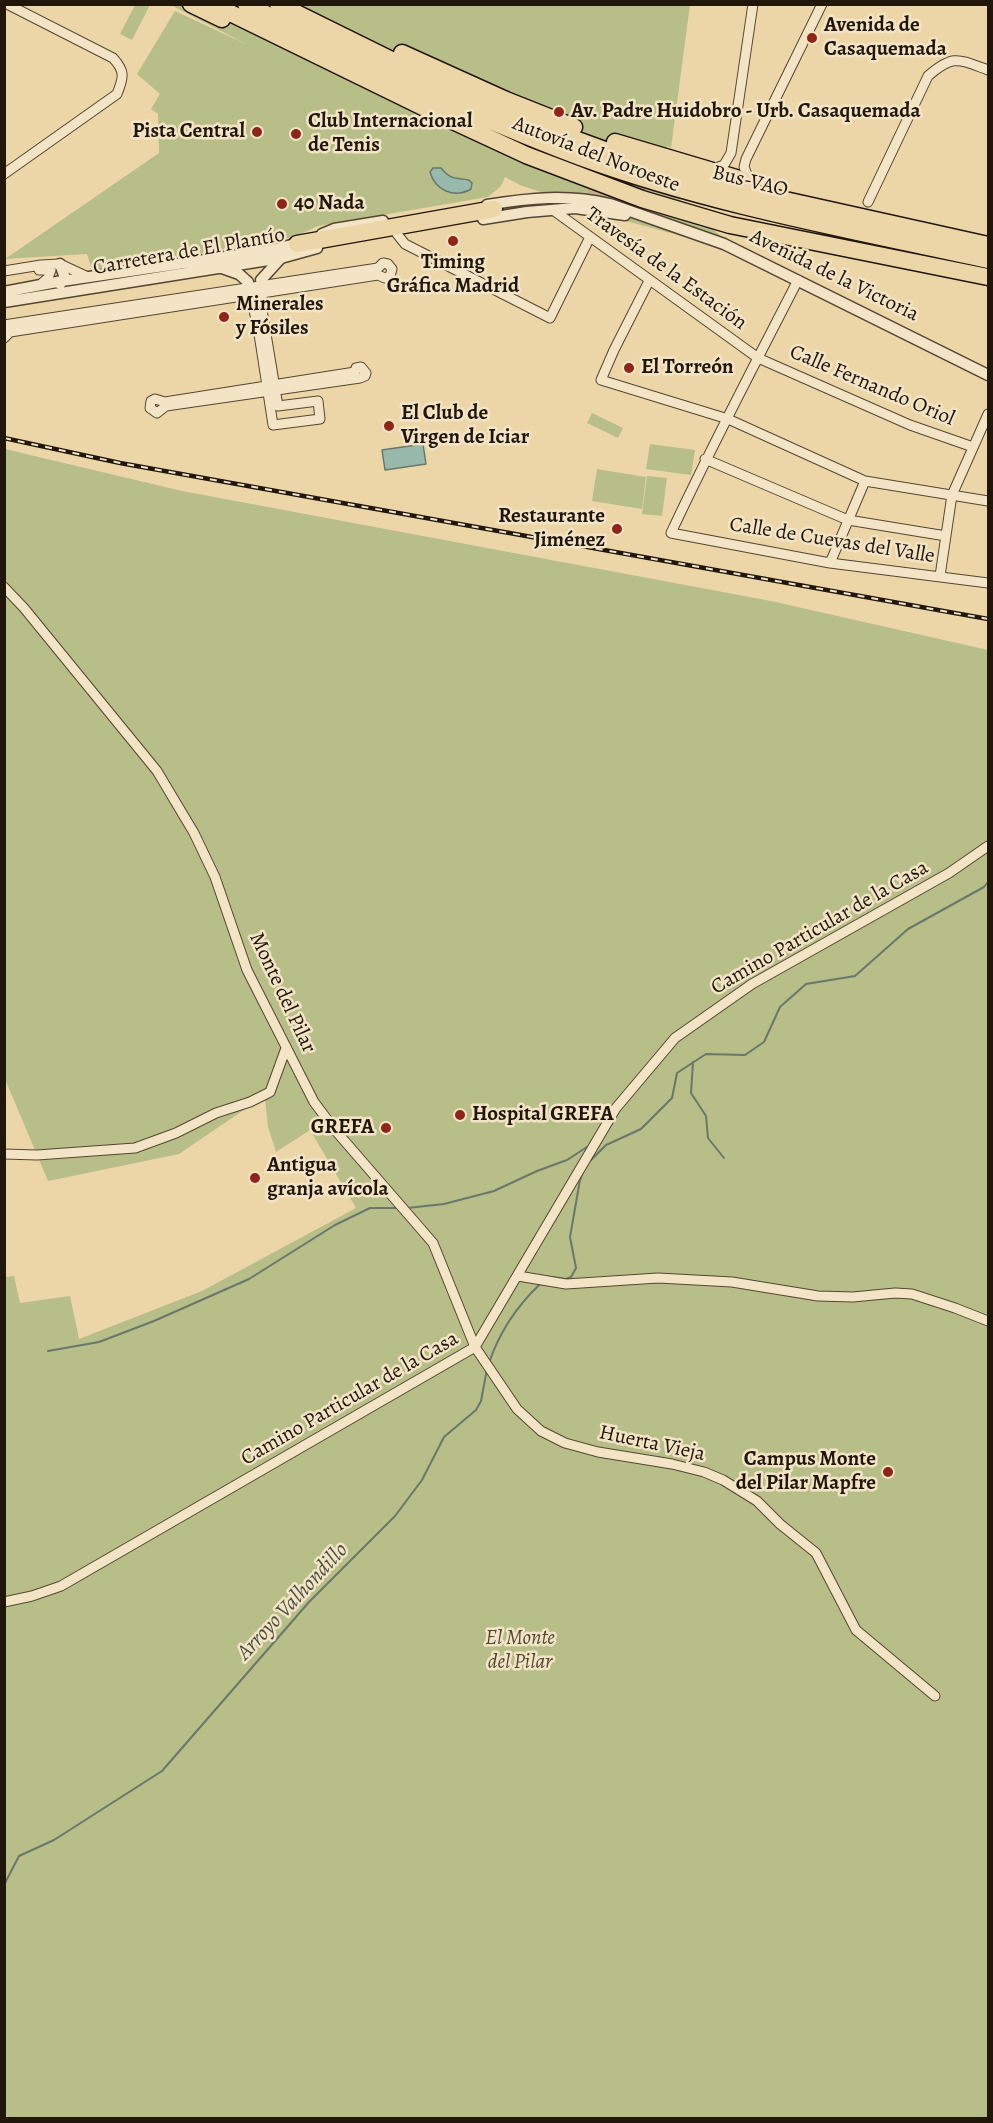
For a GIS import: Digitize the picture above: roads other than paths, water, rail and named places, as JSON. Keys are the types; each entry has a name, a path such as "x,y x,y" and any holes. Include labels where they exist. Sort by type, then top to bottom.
{"highway":[{"path":"191,4 469,137 526,155"},
{"name":"Autovía del Noroeste","path":"212,4 526,155 642,200 730,225 988,277"},
{"name":"Bus-VAO","path":"246,4 435,96 581,157 640,177 728,201 988,260"},
{"name":"Autovía del Noroeste","path":"278,4 440,84 517,118 646,165 731,188 988,245"},
{"path":"297,4 447,74 556,120 622,144 843,208 847,215"},
{"path":"686,200 810,230 988,265"},
{"path":"303,247 345,235 494,209"}],"street":[{"path":"4,174 117,94 122,82 122,68 113,58 7,4"},
{"path":"711,171 724,165 731,153 753,4"},
{"path":"750,182 745,171 746,159 822,4"},
{"path":"868,202 928,76 945,62 963,60 988,70"},
{"name":"Carretera de El Plantío","path":"4,294 88,277 249,258 281,258 334,229 483,205 538,197 559,197 593,205"},
{"name":"Avenida de la Victoria","path":"593,205 610,204 724,244 988,375"},
{"name":"Carretera de El Plantío","path":"4,302 218,267 303,247 527,212 593,205"},
{"name":"Travesía de la Estación","path":"553,210 758,358"},
{"path":"397,234 405,244 550,318 590,237"},
{"path":"249,258 247,268 256,288 271,388 273,425 320,419 318,401 278,406 271,388"},
{"path":"256,288 281,258"},
{"name":"Carretera de El Plantío","path":"4,326 378,268 383,263 388,264 392,269 392,274 385,278 378,275 256,288 10,332 4,338"},
{"path":"4,271 41,265 88,277"},
{"path":"4,277 55,267"},
{"path":"55,267 57,278 66,284 105,278 121,283"},
{"path":"40,285 55,267"},
{"path":"218,267 239,274 256,288"},
{"path":"798,280 728,419 705,459 848,520 946,536"},
{"path":"4,294 59,285 62,281"},
{"path":"650,281 601,380 728,419 865,481 988,501"},
{"name":"Calle Fernando Oriol","path":"758,358 910,425 973,447"},
{"path":"271,388 165,402 155,399 150,405 151,410 157,413 166,406 271,388 355,372 360,367 365,369 366,373 360,378 271,388"},
{"path":"939,576 952,495 988,414"},
{"name":"Calle de Cuevas del Valle","path":"705,459 671,533 830,562 988,583"},
{"path":"830,562 865,481"},
{"name":"Monte del Pilar","path":"4,587 24,608 158,771 194,833 215,878 247,970 314,1102 335,1130 434,1244 475,1347 502,1388"},
{"name":"Camino Particular de la Casa","path":"4,1602 61,1586 475,1347 616,1108 675,1038 752,984 949,873 988,846"},
{"path":"4,1154 37,1155 126,1149 154,1142 216,1113 250,1102 270,1092 286,1048"},
{"path":"518,1276 566,1284 658,1278 732,1281 818,1296 912,1294 988,1322"},
{"name":"Huerta Vieja","path":"502,1388 517,1409 541,1431 565,1443 598,1452 672,1464 704,1472 723,1480 757,1501 780,1524 816,1553 856,1630 935,1696"}],"waterway":[{"name":"Arroyo Valhondillo","path":"589,1162 606,1145 641,1129 672,1098 677,1073 706,1054 745,1055 764,1042 780,1007 806,984 855,976 908,929 984,887 988,882"},
{"path":"693,1062 691,1093 706,1116 708,1138 724,1158"},
{"path":"407,1208 444,1204 494,1191 567,1160 587,1147"},
{"name":"Arroyo Valhondillo","path":"550,1277 566,1279 571,1277 576,1268 570,1237 583,1172"},
{"path":"48,1351 99,1342 154,1321 249,1279 335,1225 370,1208 399,1208"},
{"name":"Arroyo Valhondillo","path":"489,1363 510,1320 540,1284"},
{"name":"Arroyo Valhondillo","path":"4,1885 19,1856 54,1840 162,1771 309,1602 395,1516 422,1480 444,1437 476,1410 481,1401 487,1369"}],"tunnel":[{"path":"494,209 597,197 649,195 686,200"}],"railway":[{"path":"4,438 120,463 988,619"}],"place":[{"name":"Avenida de Casaquemada","path":"812,38"},
{"name":"Av. Padre Huidobro - Urb. Casaquemada","path":"559,112"},
{"name":"Pista Central","path":"257,132"},
{"name":"Club Internacional de Tenis","path":"296,134"},
{"name":"40 Nada","path":"282,204"},
{"name":"Timing Gráfica Madrid","path":"453,241"},
{"name":"Minerales y Fósiles","path":"224,317"},
{"name":"El Torreón","path":"629,368"},
{"name":"El Club de Virgen de Iciar","path":"389,426"},
{"name":"Restaurante Jiménez","path":"617,529"},
{"name":"Hospital GREFA","path":"460,1115"},
{"name":"GREFA","path":"386,1128"},
{"name":"Antigua granja avícola","path":"255,1178"},
{"name":"Campus Monte del Pilar Mapfre","path":"888,1472"}],"park label":[{"name":"El Monte del Pilar","path":"520,1651"}]}
